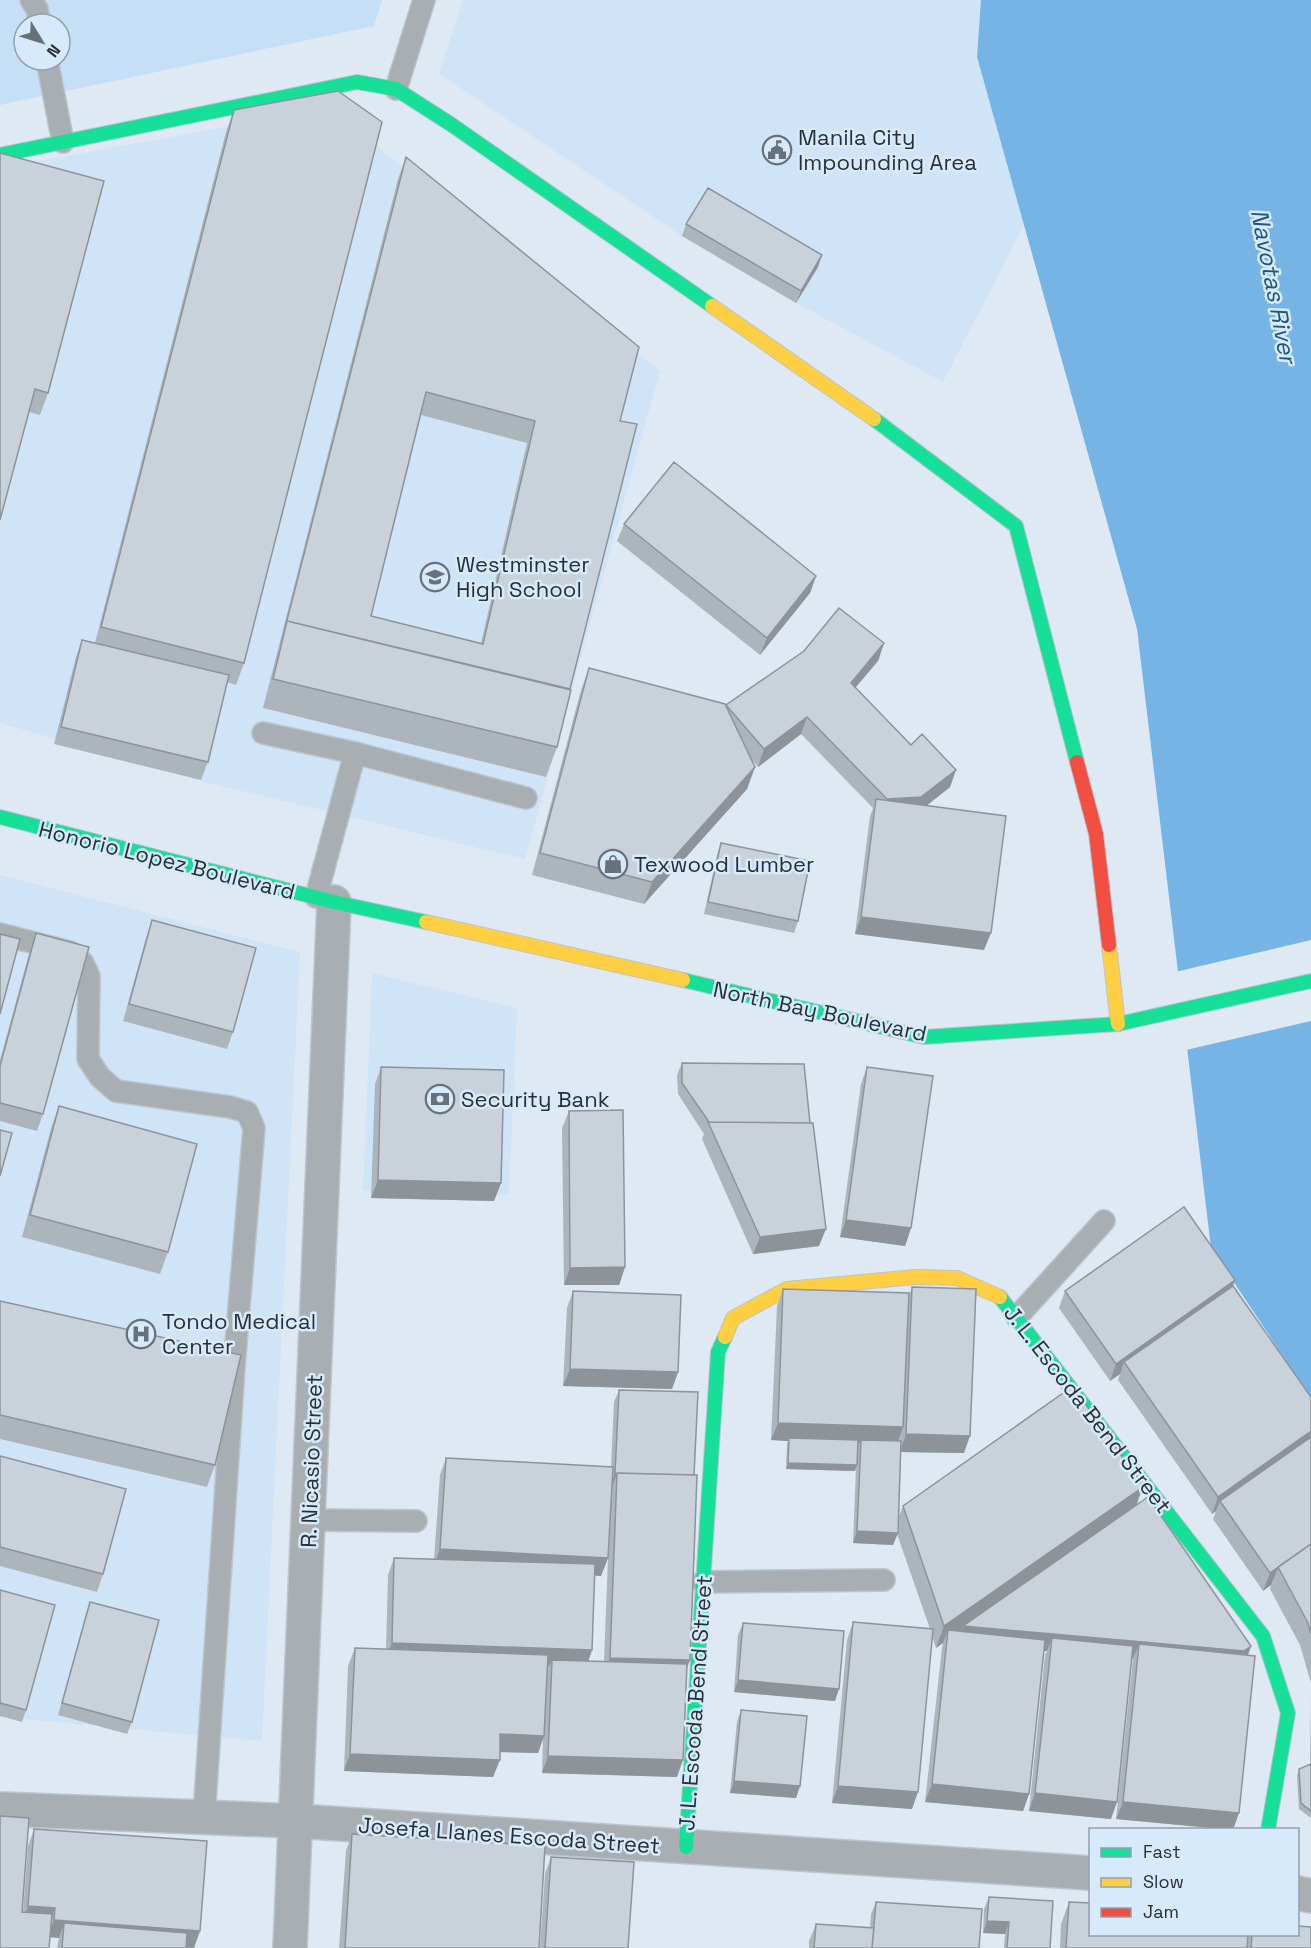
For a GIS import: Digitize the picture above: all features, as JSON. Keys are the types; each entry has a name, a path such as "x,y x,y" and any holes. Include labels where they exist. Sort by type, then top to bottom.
{"street":[{"path":"0,155 357,82 396,89 452,125 873,418 1016,526 1096,834 1118,1024"},
{"name":"Honorio Lopez Boulevard","path":"0,818 325,899"},
{"name":"North Bay Boulevard","path":"325,899 611,963 924,1037 1118,1024 1311,981"},
{"name":"R. Nicasio Street","path":"290,1948 309,1520 325,899"},
{"name":"J. L. Escoda Bend Street","path":"686,1847 718,1352 733,1318 787,1289 915,1277 957,1278 1002,1298 1263,1636 1288,1713 1268,1828"},
{"name":"Josefa Llanes Escoda Street","path":"0,1809 296,1821 1089,1873"}],"lane":[{"path":"396,89 424,0"},
{"path":"49,72 63,142"},
{"path":"263,733 355,753 526,798"},
{"path":"325,899 355,753"},
{"path":"0,934 70,952 83,963 89,976 88,1059 100,1077 117,1091 230,1107 247,1112 254,1128 234,1367 204,1818"},
{"path":"1017,1317 1104,1221"},
{"path":"309,1520 416,1521"},
{"path":"703,1582 884,1580"}],"shaded area":[{"path":"0,0 382,0 374,26 0,105"},
{"name":"Manila City Impounding Area","path":"463,0 981,0 977,57 1024,225 943,382 796,303 682,236 439,74"},
{"path":"334,107 385,153 660,371 525,859 209,783 0,723 0,168"},
{"name":"Tondo Medical Center","path":"0,875 300,952 262,1741 0,1717"},
{"name":"Security Bank","path":"372,973 517,1008 509,1195 363,1191"}],"water":[{"name":"Navotas River","path":"981,0 1311,0 1311,1398 1211,1248 1137,629 977,57"}],"pier":[{"path":"1311,940 1311,1021 1186,1050 1175,972"}],"building":[{"path":"338,91 382,122 244,663 101,627 234,110"},
{"path":"0,153 104,181 48,393 35,389 0,520"},
{"path":"406,157 639,347 620,421 637,424 570,689 287,621 285,628","holes":["426,392 535,421 483,644 371,616"]},
{"path":"708,188 822,255 801,291 686,224"},
{"path":"674,462 816,576 767,638 624,524"},
{"path":"839,608 884,643 851,683 911,745 922,734 956,770 921,797 887,799 807,717 764,749 726,705 804,651"},
{"path":"287,621 571,690 557,747 273,679"},
{"path":"82,640 229,675 208,762 61,727"},
{"path":"589,668 725,704 755,767 652,882 540,853"},
{"path":"876,799 1006,816 991,933 861,917"},
{"path":"721,843 810,861 798,921 708,902"},
{"path":"152,920 256,948 233,1032 129,1004"},
{"path":"36,933 89,947 43,1114 0,1103 0,1066"},
{"path":"0,934 20,939 0,1014"},
{"path":"682,1063 804,1064 810,1123 709,1122 682,1083"},
{"path":"381,1067 504,1070 501,1183 378,1180"},
{"path":"867,1067 933,1076 911,1228 846,1220"},
{"path":"59,1106 197,1144 168,1252 30,1215"},
{"path":"623,1110 625,1267 570,1268 569,1111"},
{"path":"708,1122 813,1123 826,1229 760,1237"},
{"path":"0,1130 12,1133 0,1176"},
{"path":"1184,1207 1235,1280 1116,1364 1065,1291"},
{"path":"1233,1286 1311,1397 1311,1431 1218,1497 1124,1362"},
{"path":"912,1287 976,1289 970,1436 906,1434"},
{"path":"783,1289 909,1293 903,1427 778,1423"},
{"path":"573,1291 681,1295 678,1372 570,1369"},
{"path":"0,1301 241,1355 215,1465 0,1415"},
{"path":"1073,1386 1143,1487 944,1626 903,1506"},
{"path":"619,1390 698,1392 694,1475 615,1473"},
{"path":"1311,1437 1311,1544 1270,1573 1220,1501"},
{"path":"789,1438 858,1440 857,1465 788,1463"},
{"path":"861,1440 901,1441 898,1533 857,1531"},
{"path":"0,1456 126,1489 103,1574 0,1547"},
{"path":"446,1458 613,1467 608,1558 440,1549"},
{"path":"617,1473 697,1475 690,1660 610,1658"},
{"path":"1148,1497 1251,1646 1244,1651 963,1626"},
{"path":"1311,1544 1311,1634 1308,1623 1278,1567"},
{"path":"394,1558 595,1564 592,1650 392,1643"},
{"path":"0,1590 55,1605 26,1710 0,1703"},
{"path":"90,1602 159,1620 132,1722 62,1703"},
{"path":"853,1622 933,1629 918,1792 838,1786"},
{"path":"743,1623 844,1631 839,1689 738,1680"},
{"path":"948,1630 1045,1640 1029,1794 932,1784"},
{"path":"1052,1638 1133,1646 1117,1802 1035,1793"},
{"path":"1139,1644 1255,1656 1239,1813 1123,1802"},
{"path":"355,1648 548,1655 544,1736 500,1734 500,1760 350,1754"},
{"path":"552,1660 687,1664 683,1760 548,1756"},
{"path":"741,1710 807,1716 800,1786 734,1781"},
{"path":"1311,1764 1311,1811 1301,1803 1299,1769"},
{"path":"0,1816 29,1818 22,1912 52,1914 49,1948 0,1948"},
{"path":"34,1829 207,1841 200,1931 54,1920 55,1908 28,1906"},
{"path":"352,1834 545,1846 539,1948 345,1948"},
{"path":"551,1857 634,1862 628,1948 545,1948"},
{"path":"989,1897 1053,1901 1050,1948 1007,1948 1009,1922 987,1921"},
{"path":"876,1902 982,1909 979,1948 872,1948"},
{"path":"1069,1902 1089,1903 1089,1936 1248,1936 1247,1948 1066,1948"},
{"path":"64,1923 187,1933 186,1948 62,1948"},
{"path":"816,1924 874,1928 872,1948 814,1948"},
{"path":"1299,1926 1311,1927 1311,1948 1251,1948 1252,1936 1299,1936"}],"traffic: fast":[{"path":"0,155 357,82 396,89 452,125 712,306"},
{"path":"874,419 1016,526 1077,762"},
{"path":"0,817 334,902 426,922"},
{"path":"683,980 924,1037 1118,1024 1311,981"},
{"path":"1000,1297 1263,1636 1288,1713 1268,1828"},
{"path":"686,1847 718,1352 725,1337"}],"traffic: slow":[{"path":"712,306 874,419"},
{"path":"426,922 683,980"},
{"path":"1109,945 1118,1024"},
{"path":"725,1337 733,1318 787,1289 915,1277 957,1278 1000,1297"}],"traffic: jam":[{"path":"1077,762 1096,834 1109,945"}],"place":[{"name":"Manila City Impounding Area","path":"777,150"},
{"name":"Westminster High School","path":"435,577"},
{"name":"Texwood Lumber","path":"613,864"},
{"name":"Security Bank","path":"440,1099"},
{"name":"Tondo Medical Center","path":"141,1334"}]}
